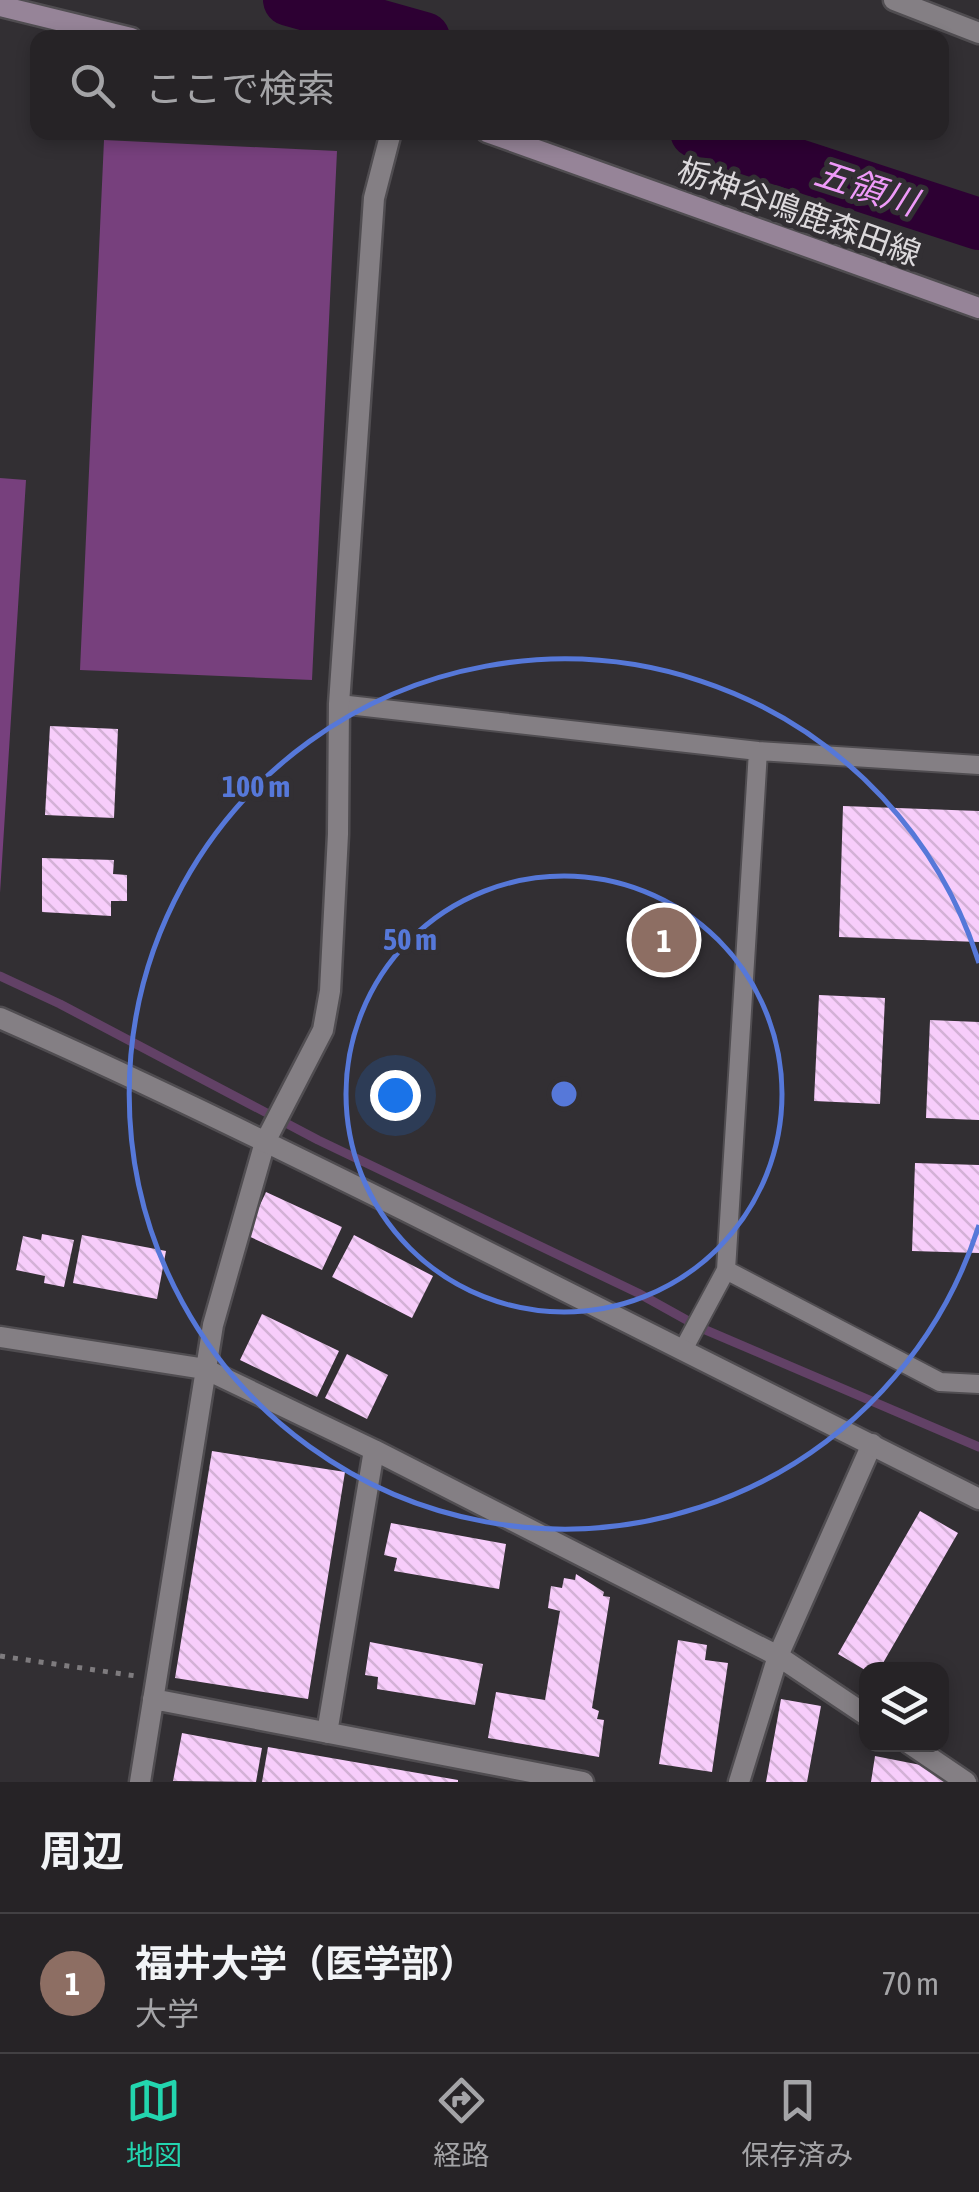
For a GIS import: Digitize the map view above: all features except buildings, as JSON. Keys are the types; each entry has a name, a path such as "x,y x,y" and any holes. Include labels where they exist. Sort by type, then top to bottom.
{"main road":[{"path":"0,6 98,30"},
{"name":"栃神谷鳴鹿森田線","path":"508,140 979,308"}],"street":[{"path":"894,0 979,33"},
{"path":"140,1782 213,1326 265,1142 323,1030 330,991 340,704 374,198 389,140"},
{"path":"0,1018 265,1142 684,1348 979,1499"},
{"path":"0,1337 205,1369 374,1450 778,1656 859,1710"},
{"path":"739,1782 778,1656 872,1444"},
{"path":"327,1733 374,1450"},
{"path":"154,1689 327,1733 583,1782"},
{"path":"922,1752 966,1782"}],"lane":[{"path":"340,704 758,751 979,765"},
{"path":"684,1348 726,1270 758,751"},
{"path":"726,1270 940,1382 979,1384"}],"path":[{"path":"0,1656 154,1689"}],"shaded area":[{"path":"104,140 337,151 312,680 80,670"},
{"path":"0,478 26,480 0,893"}],"waterway":[{"name":"五領川","path":"289,0 396,30"},
{"name":"五領川","path":"721,140 979,224"},
{"path":"0,976 318,1140 638,1293 701,1328 979,1447"}],"place":[{"name":"福井大学（医学部）","path":"664,940"}]}
